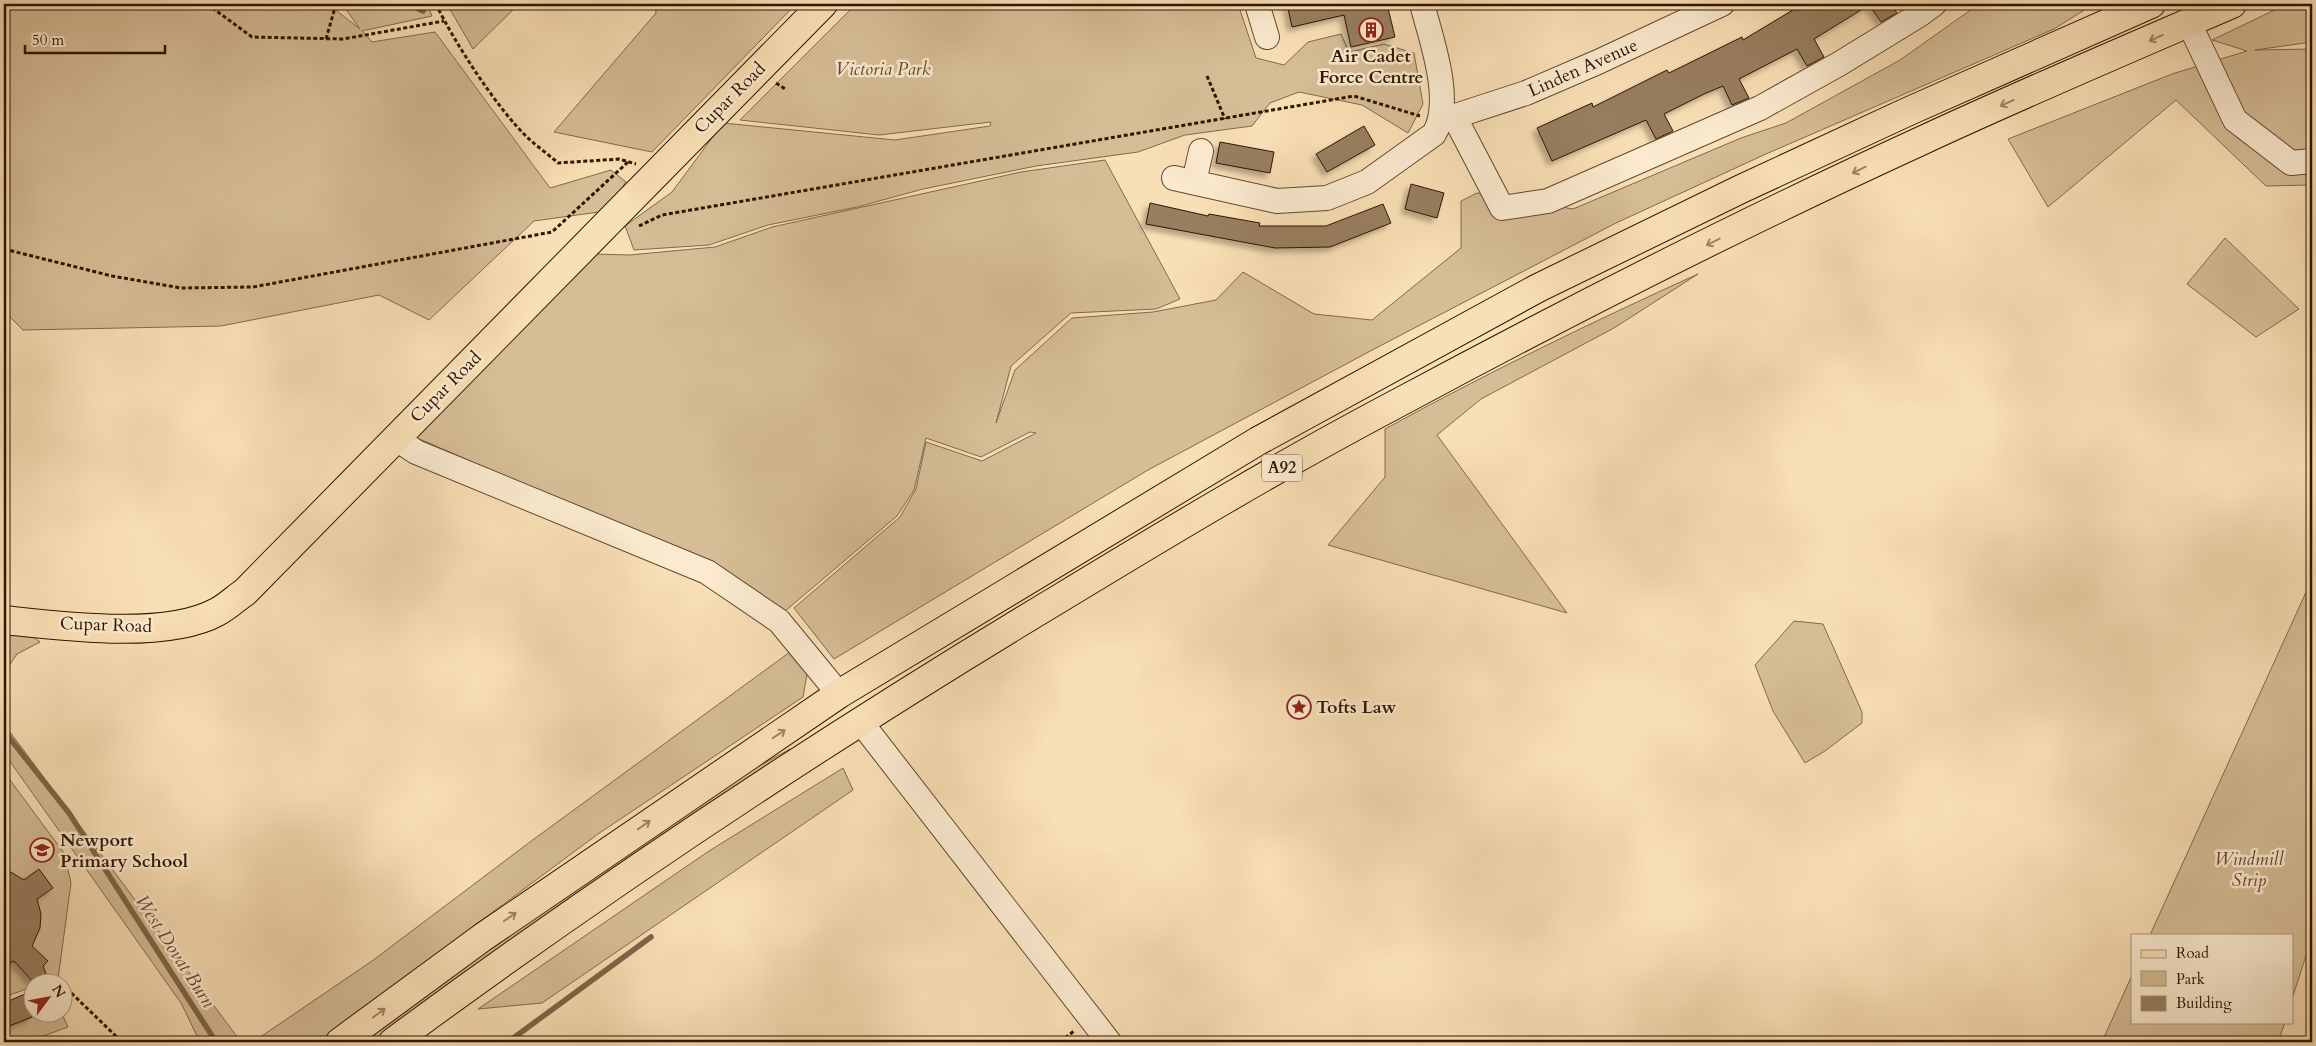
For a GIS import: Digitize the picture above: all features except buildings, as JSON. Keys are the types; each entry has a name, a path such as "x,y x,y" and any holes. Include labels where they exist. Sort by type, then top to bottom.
{"main road":[{"name":"Cupar Road","path":"4,620 134,630 179,625 217,612 246,592 395,438 823,4"},
{"name":"A92","path":"340,1042 483,936 839,694 1258,441 1538,288 1784,169 2150,4"},
{"name":"A92","path":"394,1042 472,984 696,829 860,721 1186,522 1392,406 1558,319 1894,154 2232,4"}],"street":[{"path":"1257,4 1267,37"},
{"path":"1201,151 1184,180 1277,201 1328,198 1367,182 1434,134 1439,118 1442,78 1422,4"},
{"name":"Linden Avenue","path":"1439,118 1535,90 1722,4"},
{"path":"1439,118 1502,208 1548,201 1760,108 1839,64 1934,4"},
{"path":"2189,23 2236,120 2291,163 2312,161"},
{"path":"395,438 416,452 707,572 779,621 839,694"},
{"path":"860,721 1109,1042"}],"path":[{"path":"207,4 252,36 343,39 444,21"},
{"path":"326,38 336,4"},
{"path":"436,4 444,21 480,77 513,122 528,138 558,163 619,159 658,171"},
{"path":"1207,76 1225,118"},
{"path":"662,215 1354,96 1439,118"},
{"path":"4,249 26,257 112,276 180,288 254,286 415,259 552,232 628,162"},
{"path":"72,994 122,1042"}],"green space":[{"path":"4,4 328,4 360,29 342,4 427,4 432,16 362,31 372,42 435,32 550,188 611,170 626,182 606,211 534,221 429,320 379,295 221,326 23,330 4,311"},
{"path":"447,4 519,4 473,49"},
{"path":"655,4 796,4 652,152 554,132 656,13"},
{"name":"Victoria Park","path":"856,4 1238,4 1256,58 1284,65 1308,42 1341,34 1349,52 1384,44 1414,53 1423,104 1408,133 1362,105 1299,92 1270,103 1252,126 1185,135 1138,152 1036,166 923,189 857,207 768,225 709,245 634,250 625,226 672,192 723,123 895,140 990,126 991,122 879,135 740,120"},
{"path":"1979,4 2094,4 2054,29 1766,154 1616,223 1148,470 834,659 794,608 900,517 916,489 926,442 982,461 1036,433 1030,432 981,457 926,438 914,490 897,516 784,612 723,571 415,437 593,254 629,255 715,247 772,227 1021,172 1105,160 1180,299 1156,309 1071,313 1011,366 996,423 1015,370 1072,318 1153,312 1216,300 1243,272 1314,314 1372,320 1461,248 1461,201 1477,193 1573,209 1741,138 1786,123 1900,60"},
{"path":"2287,4 2312,4 2312,42 2255,50 2312,49 2312,185 2266,186 2176,100 2048,207 2008,139 2172,74 2247,51 2212,40"},
{"path":"2225,238 2299,309 2256,337 2187,284"},
{"path":"1698,274 1614,328 1481,399 1437,435 1567,613 1328,545 1385,477 1385,429 1540,348"},
{"name":"Windmill Strip","path":"2312,579 2312,937 2294,993 2294,934 2150,934"},
{"path":"1794,621 1823,624 1862,712 1862,723 1825,751 1805,763 1773,711 1755,665"},
{"path":"26,631 40,642 17,654 4,673 4,632"},
{"path":"790,652 807,674 803,697 598,834 318,1042 253,1042 372,961 530,842"},
{"path":"4,724 241,1042 200,1042 181,1003 4,753"},
{"path":"790,749 767,770 441,996 378,1042 357,1042 426,990 750,771"},
{"path":"843,768 853,790 542,1003 478,1009 709,851"},
{"path":"4,772 64,853 71,883 59,974 22,974 22,991 4,997"},
{"path":"2131,977 2131,1024 2284,1024 2278,1042 2102,1042"},
{"path":"22,1021 22,1024 67,1024 68,1027 27,1042 4,1042 4,1028"}],"waterway":[{"path":"408,4 423,11"},
{"name":"West Dovat Burn","path":"4,731 69,813 216,1042"},
{"path":"508,1042 651,937"}],"place":[{"name":"Air Cadet Force Centre","path":"1371,30"},
{"name":"Tofts Law","path":"1299,707"},
{"name":"Newport Primary School","path":"42,850"}]}
